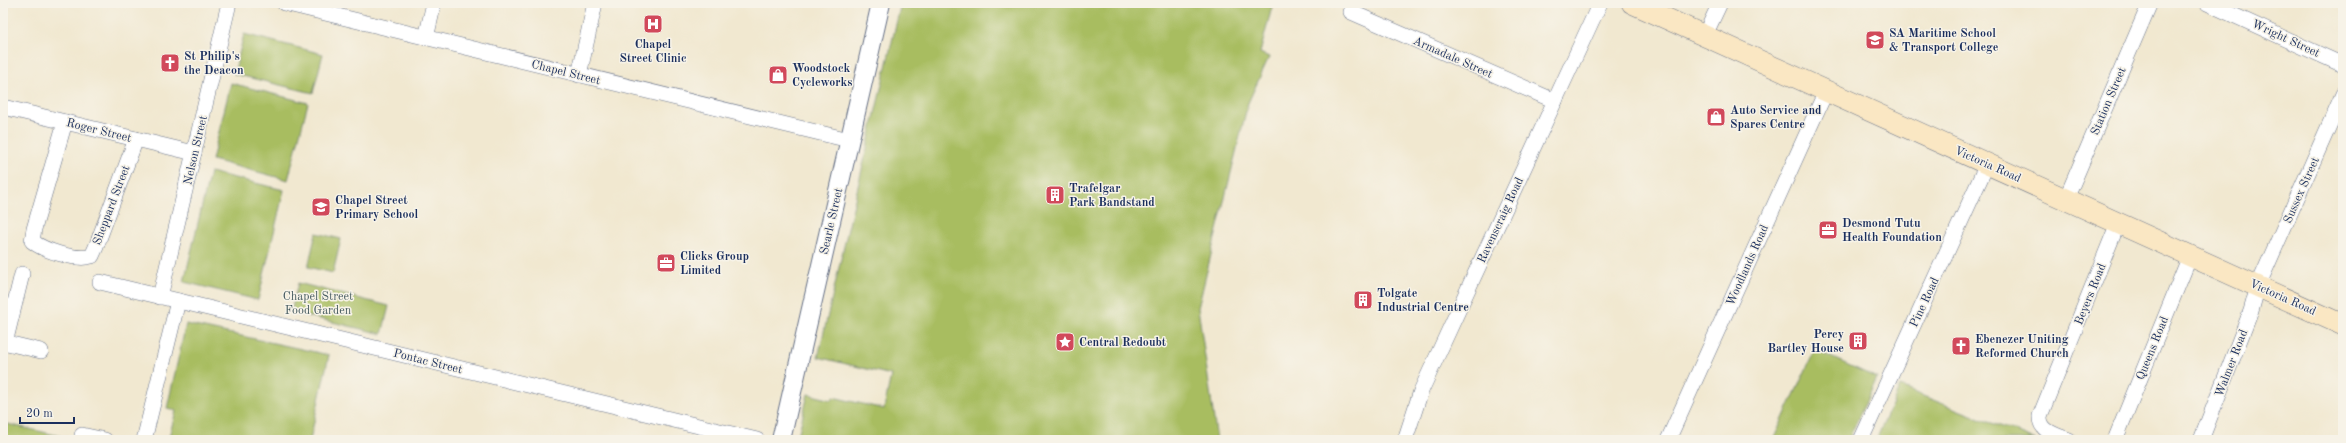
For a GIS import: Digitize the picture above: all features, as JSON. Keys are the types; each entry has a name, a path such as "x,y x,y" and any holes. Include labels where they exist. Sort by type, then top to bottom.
{"main road":[{"name":"Victoria Road","path":"1632,3 1704,37 2343,325"}],"street":[{"name":"Nelson Street","path":"160,296 229,3"},
{"name":"Chapel Street","path":"284,3 849,140"},
{"path":"426,38 434,3"},
{"path":"579,75 595,3"},
{"name":"Searle Street","path":"780,440 881,3"},
{"name":"Ravenscraig Road","path":"1404,440 1421,391 1600,3"},
{"path":"1704,37 1720,3"},
{"name":"Station Street","path":"2066,200 2150,3"},
{"name":"Wright Street","path":"2207,3 2343,65"},
{"name":"Armadale Street","path":"1351,12 1555,101"},
{"name":"Woodlands Road","path":"1668,440 1826,91"},
{"name":"Sussex Street","path":"2258,286 2343,94"},
{"name":"Roger Street","path":"3,107 194,153"},
{"name":"Sheppard Street","path":"65,122 32,241 40,248 83,259 92,256 136,139"},
{"name":"Pine Road","path":"1861,440 1987,164"},
{"name":"Beyers Road","path":"2069,440 2045,430 2041,424 2040,416 2118,223"},
{"name":"Queens Road","path":"2115,440 2190,256"},
{"path":"22,274 4,342 41,352"},
{"name":"Pontac Street","path":"100,282 756,440"},
{"name":"Walmer Road","path":"2201,440 2251,311 2258,286"},
{"path":"144,440 178,301"},
{"path":"82,435 105,440"}],"green space":[{"path":"901,3 1273,3 1260,53 1269,57 1248,103 1198,308 1217,440 797,440 808,394 832,400 833,397 884,409 891,375 818,357"},
{"path":"244,34 323,54 313,93 234,74"},
{"path":"231,83 308,103 288,180 212,160"},
{"path":"210,172 284,190 258,300 184,282"},
{"path":"316,233 341,239 333,273 308,267"},
{"name":"Chapel Street Food Garden","path":"298,283 389,306 382,334 291,312"},
{"path":"186,324 329,355 310,440 168,440 176,411 167,408"},
{"path":"1815,350 1877,378 1848,440 1773,440"},
{"path":"1900,387 2035,440 1876,440"},
{"path":"3,423 78,440 3,440"}],"place":[{"name":"Chapel Street Clinic","path":"653,24"},
{"name":"SA Maritime School & Transport College","path":"1875,40"},
{"name":"St Philip's the Deacon","path":"170,63"},
{"name":"Woodstock Cycleworks","path":"778,75"},
{"name":"Auto Service and Spares Centre","path":"1716,117"},
{"name":"Trafelgar Park Bandstand","path":"1055,195"},
{"name":"Chapel Street Primary School","path":"321,207"},
{"name":"Desmond Tutu Health Foundation","path":"1828,230"},
{"name":"Clicks Group Limited","path":"666,263"},
{"name":"Tolgate Industrial Centre","path":"1363,300"},
{"name":"Percy Bartley House","path":"1858,341"},
{"name":"Central Redoubt","path":"1065,342"},
{"name":"Ebenezer Uniting Reformed Church","path":"1961,346"}]}
